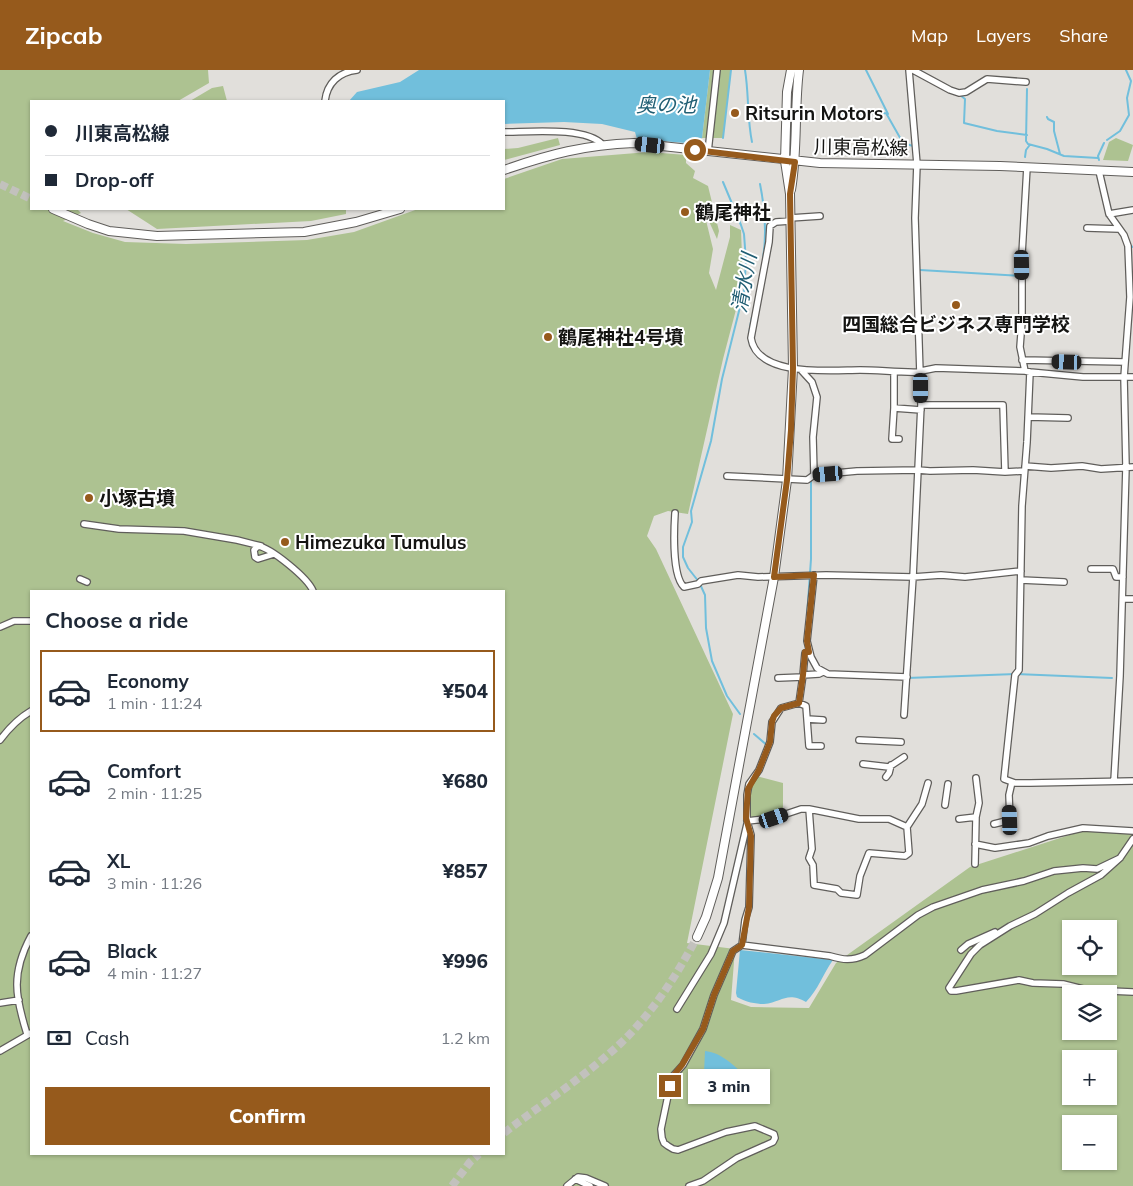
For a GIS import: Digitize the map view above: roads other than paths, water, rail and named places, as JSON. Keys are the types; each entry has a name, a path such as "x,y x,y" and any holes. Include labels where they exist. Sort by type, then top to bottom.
{"street":[{"path":"325,100 329,85 335,78 357,70"},
{"path":"708,152 717,70"},
{"path":"697,937 718,878 774,577 787,480 797,369 790,194 785,161 788,92 791,70"},
{"path":"790,194 795,162 799,70"},
{"path":"904,715 914,577 921,407 916,218 917,164 909,70"},
{"path":"913,70 959,94 966,92 987,79 1026,82"},
{"path":"505,132 564,131 600,140 603,145"},
{"name":"川東高松線","path":"505,170 564,151 603,145 634,144 795,162 1027,167 1133,172"},
{"path":"1027,167 1022,254 1020,347 1022,360 1027,371 1028,417 1022,506 1019,670 1015,675 1004,780 1030,783 1133,781"},
{"path":"1099,171 1108,214 1131,248 1132,301 1124,377 1130,467 1114,781"},
{"path":"55,210 109,231 158,236 304,232 356,222 397,210"},
{"path":"1108,214 1133,210"},
{"path":"820,216 776,222 770,226 769,242 751,338 752,344 765,358 797,369 894,372 921,371 936,368 1027,371 1083,377 1133,377"},
{"path":"1087,228 1119,229"},
{"path":"1022,360 1125,362"},
{"path":"797,369 812,382 817,398 813,437 813,475"},
{"path":"894,372 892,439 899,439"},
{"path":"894,408 1003,405 1005,472"},
{"path":"1028,417 1068,418"},
{"path":"727,476 807,480 813,475 857,471 973,470 1005,472 1082,466 1101,469 1130,467"},
{"path":"675,513 673,543 680,582 684,587 698,584 702,581 738,574 758,577 914,577 940,575 965,577 1021,572"},
{"path":"84,524 119,529 184,531 261,546 291,566 305,579 312,590"},
{"path":"261,546 256,547 254,550 255,556 258,559 274,554"},
{"path":"1091,569 1113,570 1116,576 1123,577"},
{"path":"799,703 807,652 810,576"},
{"path":"80,579 87,582"},
{"path":"1020,580 1064,582"},
{"path":"1122,599 1133,599"},
{"path":"0,627 14,621 30,621"},
{"path":"807,652 821,673"},
{"path":"778,678 821,673 907,677"},
{"path":"677,1009 711,954 724,923 747,822 748,789 759,770 770,742 772,722 781,708 799,703 806,706 809,746 822,746"},
{"path":"0,740 9,728 30,712"},
{"path":"807,719 822,720"},
{"path":"859,740 901,742"},
{"path":"863,764 889,767 904,757"},
{"path":"886,777 891,766"},
{"path":"975,864 976,817 979,803 976,778"},
{"path":"809,809 812,849 809,858 813,865 814,885 837,889 841,894 856,895 860,876 869,853 905,856 908,852 907,827 922,804 928,782"},
{"path":"994,824 1010,820 1009,795 1012,782"},
{"path":"945,805 948,784"},
{"path":"747,822 774,818 800,809 809,809 859,819 889,819 907,827"},
{"path":"959,818 976,817"},
{"path":"742,945 749,907 751,836 747,822"},
{"path":"975,844 996,848 1029,843 1048,836 1083,828 1133,831"},
{"path":"1133,839 1120,858 1101,875 980,945 971,954 949,988 950,990 1019,980 1063,984 1087,990 1133,992"},
{"path":"689,1186 703,1181 737,1158 773,1142 775,1138 774,1134 768,1130 755,1126 726,1132 678,1150 664,1143 662,1138 663,1116 674,1075 703,1029 714,995 733,951 742,945 855,960 865,955 933,906 982,890 1054,871 1083,868 1097,869 1120,858"},
{"path":"961,950 968,944 1009,927"},
{"path":"0,1050 29,1034 19,1000 16,976 30,938"},
{"path":"0,1003 19,1000"},
{"path":"567,1186 578,1177 586,1178 605,1186"},
{"path":"575,1179 590,1186"}],"water":[{"name":"奥の池","path":"419,70 710,70 702,138 699,139 698,144 637,139 635,132 602,124 564,122 505,124 505,100 350,100 357,92 400,82"},
{"path":"740,950 833,960 806,1002 789,997 770,1003 757,1004 737,997"},
{"path":"705,1051 718,1055 730,1062 751,1083 749,1086 739,1092 724,1094 716,1087 713,1078 704,1073"}],"waterway":[{"path":"723,138 731,70"},
{"name":"清水川","path":"745,70 752,142"},
{"path":"866,70 887,115"},
{"path":"1107,140 1120,131 1129,115 1127,98 1131,81 1126,70"},
{"path":"1027,89 1026,141 1028,144 1064,156 1098,158"},
{"path":"960,95 965,99 964,123 997,131 1027,135"},
{"path":"825,114 886,113 903,143 913,146"},
{"path":"1047,117 1054,122 1054,131 1060,154"},
{"path":"1099,160 1098,156 1104,143"},
{"path":"1025,157 1029,146"},
{"path":"723,182 744,234 746,261 744,291 722,379 711,441 691,511 692,522 683,547 683,557 705,595 706,628 712,661 727,696 740,714"},
{"name":"清水川","path":"760,184 765,221 763,258"},
{"path":"920,270 1021,276"},
{"name":"清水川","path":"752,317 749,342 754,351 764,361"},
{"name":"清水川","path":"811,436 811,476"},
{"name":"清水川","path":"807,616 811,559 811,481"},
{"path":"907,678 1016,674 1112,678"},
{"path":"754,734 768,746"}],"tunnel":[{"path":"0,184 30,199"},
{"path":"505,1132 579,1078 622,1042 664,992 697,937"},
{"path":"452,1186 470,1162 478,1155"}],"place":[{"name":"Ritsurin Motors","path":"735,113"},
{"name":"鶴尾神社","path":"685,212"},
{"name":"四国総合ビジネス専門学校","path":"956,305"},
{"name":"鶴尾神社4号墳","path":"548,337"},
{"name":"小塚古墳","path":"89,498"},
{"name":"Himezuka Tumulus","path":"285,542"}]}
